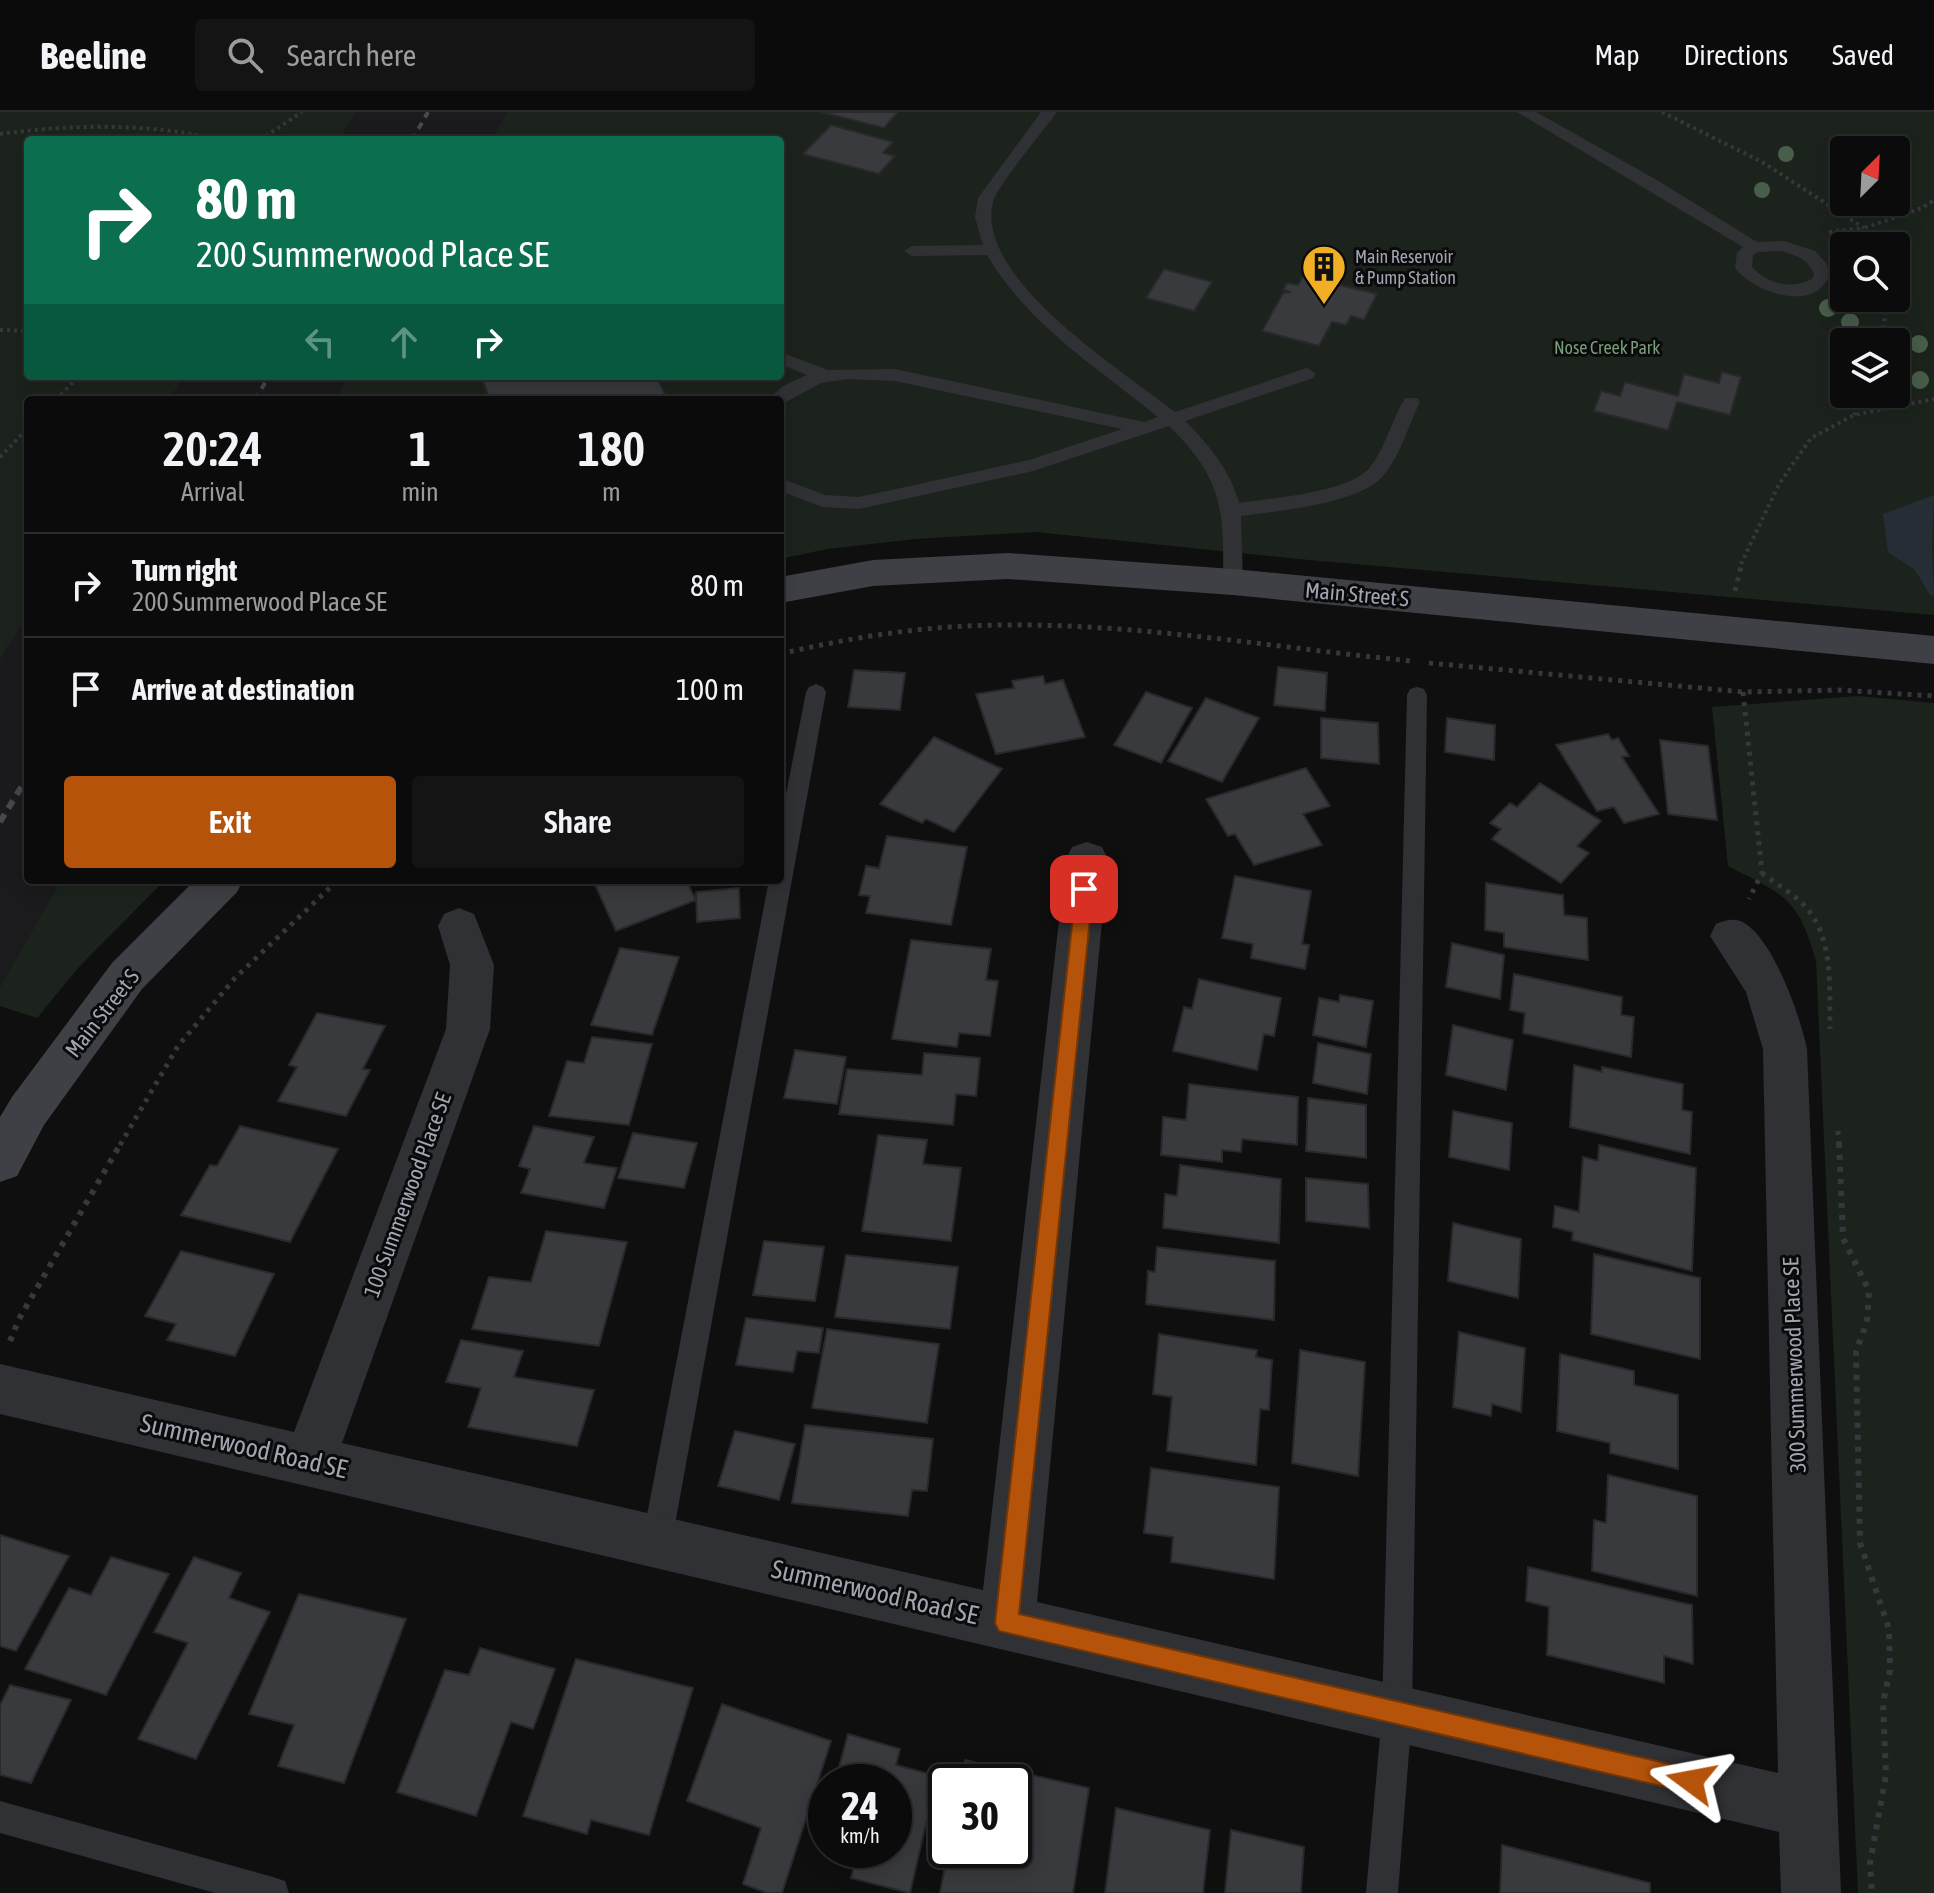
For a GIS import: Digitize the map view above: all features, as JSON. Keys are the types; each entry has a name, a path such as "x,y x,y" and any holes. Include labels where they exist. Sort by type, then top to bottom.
{"main road":[{"name":"Main Street S","path":"784,589 873,573 1008,566 1233,582 1934,650"},
{"name":"Main Street S","path":"0,1161 28,1111 127,976 218,884"}],"street":[{"path":"1007,1623 1087,859"},
{"name":"100 Summerwood Place SE","path":"309,1461 468,1029 472,965 459,926"},
{"name":"300 Summerwood Place SE","path":"1731,936 1761,973 1778,1016 1785,1049 1808,1809"},
{"name":"Summerwood Road SE","path":"0,1389 1808,1809"},
{"path":"1808,1809 1811,1893"}],"lane":[{"path":"1049,112 985,199 983,227 993,250 1017,286 1056,329 1171,420 1198,446 1223,484 1231,511 1233,582"},
{"path":"1525,112 1651,183 1754,247"},
{"path":"912,251 993,250"},
{"path":"784,360 823,375"},
{"path":"781,396 790,388 823,375 860,372 895,375 1145,428"},
{"path":"784,486 823,501 859,503 1033,465 1307,374"},
{"path":"1231,511 1348,488 1375,475 1411,402"},
{"path":"784,863 816,692"},
{"path":"1382,1893 1397,1714 1417,695"},
{"path":"657,1541 780,884"},
{"path":"0,1817 273,1893"}],"path":[{"path":"266,136 302,112"},
{"path":"1662,112 1762,162 1866,232"},
{"path":"0,134 111,124 158,127 202,136"},
{"path":"1864,228 1922,208 1934,200"},
{"path":"0,330 24,331"},
{"path":"60,396 75,380"},
{"path":"1735,591 1741,565 1791,465 1811,438 1854,415 1934,399"},
{"path":"1854,415 1857,408"},
{"path":"0,457 24,432"},
{"path":"784,653 833,641 935,628 1077,628 1743,692 1851,691 1934,696"},
{"path":"1731,936 1762,873 1743,692"},
{"path":"1762,873 1797,898 1814,917 1824,942 1831,1038"},
{"path":"19,1319 178,1046 235,978 334,884"},
{"path":"1837,1126 1843,1238 1869,1291 1867,1322 1856,1351 1860,1543 1889,1629 1890,1670 1883,1703 1886,1775 1870,1863 1872,1893"}],"shaded area":[{"path":"357,112 507,112 493,136 342,136"},
{"path":"182,380 346,380 336,396 172,396"},
{"path":"1934,495 1934,596 1930,595 1915,570 1888,552 1883,514"},
{"path":"24,623 24,884 59,884 0,987 0,660"}],"green space":[{"path":"0,112 357,112 342,136 24,136 24,380 182,380 172,396 24,396 24,623 0,660"},
{"name":"Nose Creek Park","path":"507,112 1934,112 1934,615 1298,559 1036,532 915,539 827,549 784,558 784,396 336,396 346,380 784,380 784,136 493,136"},
{"path":"1858,696 1934,703 1934,1893 1858,1893 1816,961 1803,923 1786,900 1728,866 1712,707"},
{"path":"59,884 161,884 79,967 37,1018 0,1006 0,987"}],"building":[{"path":"821,112 898,112 884,128"},
{"path":"831,125 893,142 883,153 895,156 879,174 803,154"},
{"path":"1164,269 1212,282 1194,311 1146,298"},
{"name":"Main Reservoir & Pump Station","path":"1303,276 1377,294 1364,320 1351,316 1346,325 1332,322 1319,346 1262,331 1283,293 1291,292 1283,290 1287,283 1298,285"},
{"path":"1722,372 1741,377 1730,415 1677,402 1668,430 1594,411 1601,391 1620,396 1625,382 1678,396 1684,374 1719,383"},
{"path":"482,380 658,380 666,396 488,396"},
{"path":"1278,667 1327,673 1325,711 1274,705"},
{"path":"854,670 905,673 900,710 848,707"},
{"path":"1043,676 1045,684 1063,680 1085,737 996,754 976,694 1014,688 1012,681"},
{"path":"1146,692 1192,708 1161,763 1114,745"},
{"path":"1206,698 1259,718 1222,782 1168,761"},
{"path":"1321,718 1378,723 1379,764 1321,758"},
{"path":"1447,718 1495,725 1494,760 1445,752"},
{"path":"1608,734 1612,740 1618,738 1629,756 1622,757 1659,814 1624,823 1614,807 1597,811 1556,745"},
{"path":"934,737 1002,769 954,832 926,819 922,823 880,804"},
{"path":"1660,740 1708,746 1717,820 1668,814"},
{"path":"1306,768 1330,806 1303,814 1322,845 1254,865 1235,834 1228,836 1206,799"},
{"path":"1540,783 1601,821 1577,846 1589,853 1561,883 1492,839 1501,829 1490,823 1510,803 1517,807"},
{"path":"887,836 967,847 951,925 866,913 870,896 859,895 866,866 879,868"},
{"path":"1235,876 1311,891 1302,944 1309,945 1305,969 1251,958 1253,944 1222,938"},
{"path":"1486,883 1563,895 1564,915 1587,918 1588,960 1504,947 1504,933 1485,930"},
{"path":"595,884 688,884 696,900 616,931"},
{"path":"739,888 740,918 697,922 696,892"},
{"path":"911,940 991,949 986,980 998,981 990,1036 959,1033 957,1047 892,1039"},
{"path":"1452,943 1504,955 1500,999 1446,987"},
{"path":"620,948 679,957 652,1035 591,1025"},
{"path":"1514,974 1622,997 1621,1015 1634,1017 1631,1057 1523,1033 1525,1013 1510,1010"},
{"path":"1199,979 1281,998 1274,1036 1264,1034 1257,1070 1173,1051 1184,1007 1192,1009"},
{"path":"1340,995 1373,1001 1366,1047 1313,1035 1319,998 1339,1002"},
{"path":"317,1013 385,1026 363,1069 370,1070 346,1116 278,1101 297,1067 289,1065"},
{"path":"1453,1025 1513,1040 1506,1090 1446,1075"},
{"path":"592,1037 652,1044 629,1125 549,1116 567,1061 584,1063"},
{"path":"1318,1043 1371,1054 1367,1094 1313,1083"},
{"path":"795,1050 846,1057 837,1104 784,1098"},
{"path":"924,1053 980,1058 976,1096 956,1094 953,1125 839,1114 847,1069 922,1075"},
{"path":"1574,1065 1602,1072 1602,1067 1683,1084 1682,1110 1692,1112 1690,1154 1570,1127"},
{"path":"1189,1084 1298,1097 1297,1145 1242,1139 1241,1152 1222,1150 1222,1162 1161,1155 1163,1117 1186,1120"},
{"path":"1308,1098 1366,1105 1366,1158 1306,1151"},
{"path":"1453,1111 1512,1123 1509,1170 1449,1157"},
{"path":"240,1126 338,1149 290,1242 181,1215 210,1165 217,1166"},
{"path":"534,1126 594,1137 584,1163 617,1168 604,1208 521,1193 530,1169 519,1166"},
{"path":"633,1133 697,1143 684,1188 618,1178"},
{"path":"878,1135 927,1140 923,1164 961,1168 951,1241 862,1231"},
{"path":"1599,1145 1696,1168 1692,1271 1572,1240 1573,1232 1553,1227 1555,1206 1579,1212 1583,1157 1598,1161"},
{"path":"1180,1165 1281,1179 1279,1243 1163,1228 1165,1194 1177,1196"},
{"path":"1306,1178 1368,1184 1369,1228 1306,1221"},
{"path":"1453,1223 1521,1239 1518,1298 1448,1281"},
{"path":"546,1231 627,1242 599,1346 472,1329 489,1277 531,1282"},
{"path":"764,1241 824,1247 815,1301 753,1295"},
{"path":"1157,1247 1275,1261 1274,1320 1146,1304 1148,1271 1155,1272"},
{"path":"181,1251 274,1274 235,1356 167,1340 176,1324 145,1316"},
{"path":"1594,1254 1700,1278 1700,1359 1591,1334"},
{"path":"846,1255 958,1267 950,1329 835,1317"},
{"path":"746,1318 823,1328 819,1353 797,1351 793,1372 736,1365"},
{"path":"827,1329 939,1344 927,1423 812,1408"},
{"path":"1459,1332 1525,1348 1521,1412 1492,1404 1491,1416 1453,1407"},
{"path":"1159,1334 1257,1350 1256,1357 1272,1360 1269,1410 1260,1409 1256,1465 1167,1451 1172,1397 1153,1394"},
{"path":"461,1340 523,1351 514,1377 594,1390 577,1446 468,1427 481,1388 446,1382"},
{"path":"1300,1350 1365,1362 1358,1476 1292,1463"},
{"path":"1560,1354 1634,1371 1634,1385 1678,1395 1678,1469 1610,1453 1610,1443 1557,1431"},
{"path":"805,1425 933,1439 927,1491 912,1490 908,1516 792,1503"},
{"path":"735,1431 795,1444 779,1500 718,1486"},
{"path":"1151,1468 1279,1487 1274,1579 1171,1562 1173,1537 1144,1533"},
{"path":"1608,1475 1697,1496 1697,1596 1592,1571 1594,1520 1606,1523"},
{"path":"0,1535 69,1556 16,1651 0,1646"},
{"path":"111,1557 169,1574 106,1695 25,1669 69,1588 91,1595"},
{"path":"194,1557 241,1573 229,1598 270,1612 196,1759 138,1739 188,1643 154,1632"},
{"path":"1528,1567 1692,1605 1693,1664 1664,1656 1664,1683 1547,1655 1549,1607 1526,1601"},
{"path":"299,1594 406,1619 344,1783 278,1766 294,1725 249,1714"},
{"path":"480,1648 555,1669 533,1729 511,1722 476,1816 397,1792 445,1670 469,1675"},
{"path":"576,1659 693,1688 649,1835 591,1820 587,1834 523,1816"},
{"path":"10,1685 71,1700 31,1783 0,1775 0,1705"},
{"path":"722,1704 831,1741 824,1764 808,1764 808,1812 782,1893 767,1893 743,1884 761,1828 687,1801"},
{"path":"848,1734 900,1749 896,1764 840,1764"},
{"path":"912,1769 928,1774 928,1815 910,1893 851,1878 854,1868 912,1868"},
{"path":"1032,1775 1089,1788 1073,1893 940,1893 945,1868 1032,1868"},
{"path":"1116,1808 1210,1830 1203,1893 1105,1893"},
{"path":"1231,1830 1304,1847 1301,1893 1225,1893"},
{"path":"1502,1845 1650,1883 1650,1893 1500,1893"}],"railway":[{"path":"414,136 428,112"},
{"path":"257,396 267,380"},
{"path":"0,822 24,783"}],"place":[{"name":"Main Reservoir & Pump Station","path":"1324,306"}],"route":[{"path":"1084,889 1007,1623 1691,1781"}]}
